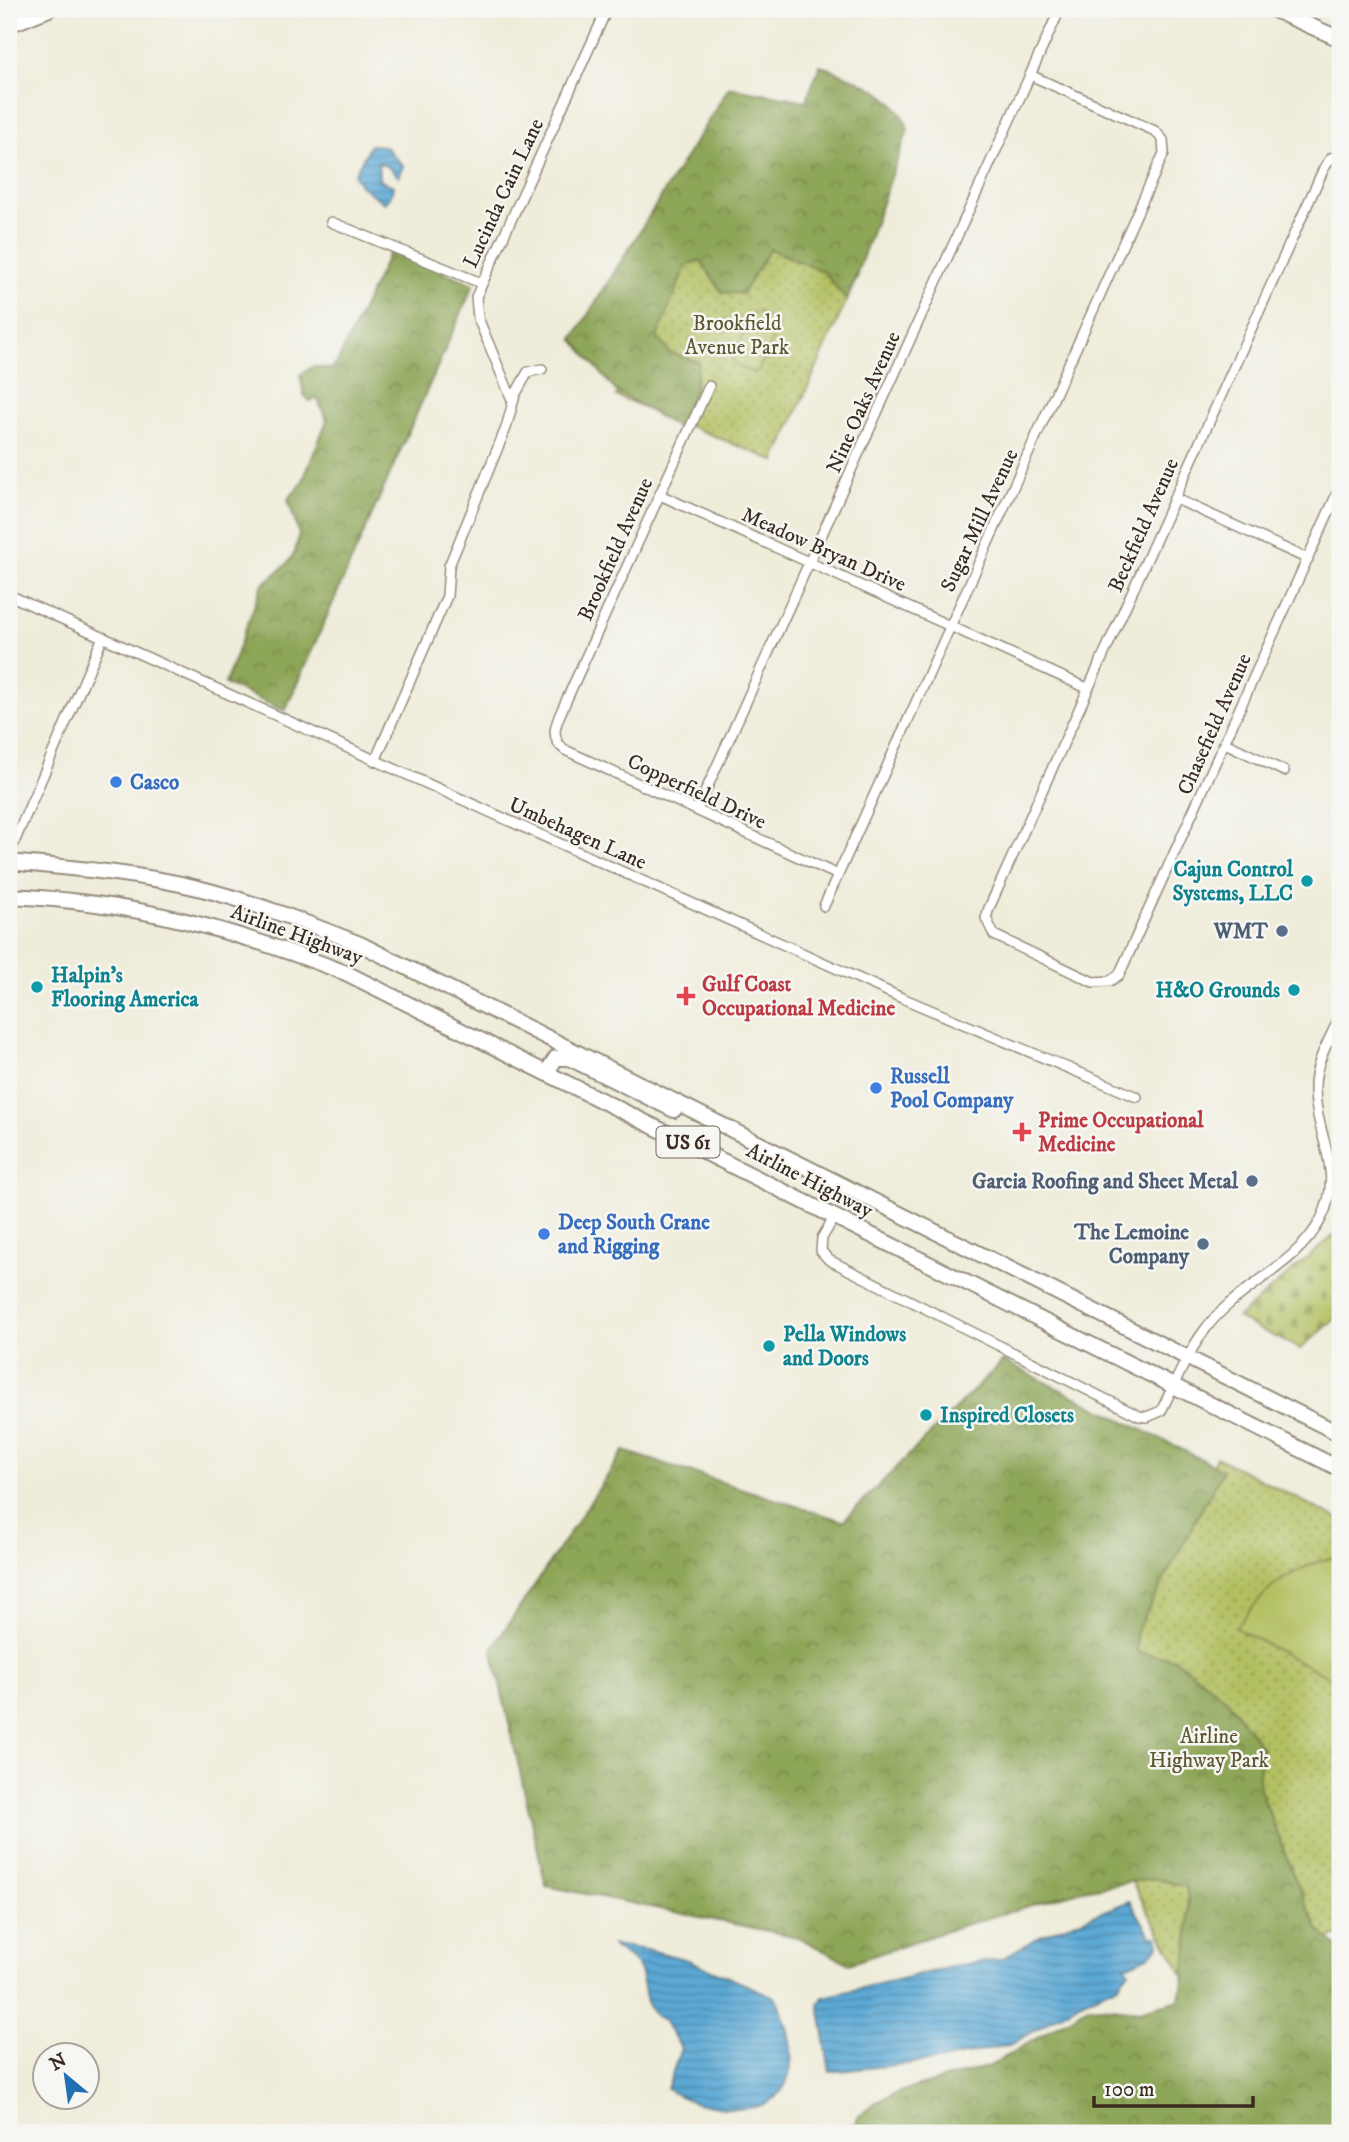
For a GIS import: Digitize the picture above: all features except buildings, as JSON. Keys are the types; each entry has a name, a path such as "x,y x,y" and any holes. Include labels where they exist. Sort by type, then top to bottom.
{"main road":[{"path":"9,25 49,9"},
{"path":"1272,9 1340,39"},
{"name":"Airline Highway","path":"9,862 97,870 186,886 287,915 360,944 1340,1434"},
{"name":"Airline Highway","path":"9,896 125,906 204,923 277,946 346,973 1340,1469"},
{"path":"547,1072 556,1058 569,1058 703,1124 772,1149"}],"street":[{"name":"Lucinda Cain Lane","path":"331,222 481,283 607,9"},
{"name":"Nine Oaks Avenue","path":"697,810 1060,9"},
{"name":"Sugar Mill Avenue","path":"824,906 1161,164 1165,148 1161,136 1155,131 1031,75"},
{"name":"Beckfield Avenue","path":"1119,975 1110,981 1093,982 1002,941 988,928 986,918 1087,688 1324,168 1336,156"},
{"path":"481,283 476,297 478,318 513,402"},
{"path":"375,761 447,596 449,566 506,428 513,402 528,372 542,369"},
{"name":"Brookfield Avenue","path":"554,728 709,386"},
{"name":"Chasefield Avenue","path":"1119,975 1340,487"},
{"name":"Meadow Bryan Drive","path":"660,495 1087,688"},
{"path":"1174,498 1308,559"},
{"name":"Umbehagen Lane","path":"9,595 902,998 1137,1097"},
{"path":"9,854 103,637"},
{"name":"Copperfield Drive","path":"554,728 555,739 565,750 838,875"},
{"path":"1224,743 1284,771"},
{"path":"835,1216 822,1238 821,1251 828,1260 1139,1416 1154,1416 1161,1411 1208,1325 1302,1243 1320,1222 1330,1194 1332,1169 1316,1107 1315,1083 1323,1054 1340,1016"}],"green space":[{"path":"820,65 860,81 884,96 895,105 908,130 847,301 824,272 770,249 742,294 722,292 700,260 686,265 657,338 670,353 699,362 694,390 678,428 615,390 573,339 729,87 806,101"},
{"name":"Brookfield Avenue Park","path":"699,209 858,275 775,461 616,396"},
{"path":"390,251 474,284 285,711 225,684 262,585 287,564 295,552 299,534 288,499 301,485 327,420 317,398 310,401 304,395 300,375 313,366 329,369 336,365"},
{"path":"758,312 779,324 758,371 753,373 734,364 732,360 753,313"},
{"path":"1340,1230 1340,1315 1300,1349 1237,1318"},
{"path":"1003,1361 1223,1470 1136,1632 1137,1652 1175,1659 1227,1700 1262,1747 1258,1783 1293,1874 1318,1930 1340,1949 1340,2133 853,2133 858,2117 876,2102 902,2091 990,2066 1090,2006 1139,2011 1180,2000 1189,1929 1186,1887 1154,1878 1083,1890 964,1925 849,1964 798,1937 546,1886 492,1649 624,1451 843,1521"},
{"name":"Airline Highway Park","path":"1216,1457 1340,1520 1340,1935 1186,1980 1059,1750"},
{"path":"1330,1558 1340,1558 1340,1683 1235,1628 1276,1584 1299,1570"}],"water":[{"path":"370,145 385,146 403,166 399,177 387,166 378,163 379,180 394,186 390,198 384,203 360,185 354,175"},
{"path":"1130,1901 1151,1936 1157,1936 1159,1945 1149,1956 1125,1966 1129,1971 1118,1985 1081,2002 1012,2044 942,2060 830,2072 819,2004 823,1997 960,1965 1001,1959 1042,1935"},
{"path":"612,1945 688,1960 775,1997 790,2039 789,2076 781,2091 768,2102 749,2108 723,2108 694,2102 667,2089 681,2048 664,2020 651,2011 637,1965"}],"place":[{"name":"Casco","path":"116,782"},
{"name":"Cajun Control Systems, LLC","path":"1307,881"},
{"name":"WMT","path":"1282,931"},
{"name":"Halpin's Flooring America","path":"37,987"},
{"name":"H&O Grounds","path":"1294,990"},
{"name":"Gulf Coast Occupational Medicine","path":"686,996"},
{"name":"Russell Pool Company","path":"876,1088"},
{"name":"Prime Occupational Medicine","path":"1022,1132"},
{"name":"Garcia Roofing and Sheet Metal","path":"1252,1181"},
{"name":"Deep South Crane and Rigging","path":"544,1234"},
{"name":"The Lemoine Company","path":"1203,1244"},
{"name":"Pella Windows and Doors","path":"769,1346"},
{"name":"Inspired Closets","path":"926,1415"}]}
